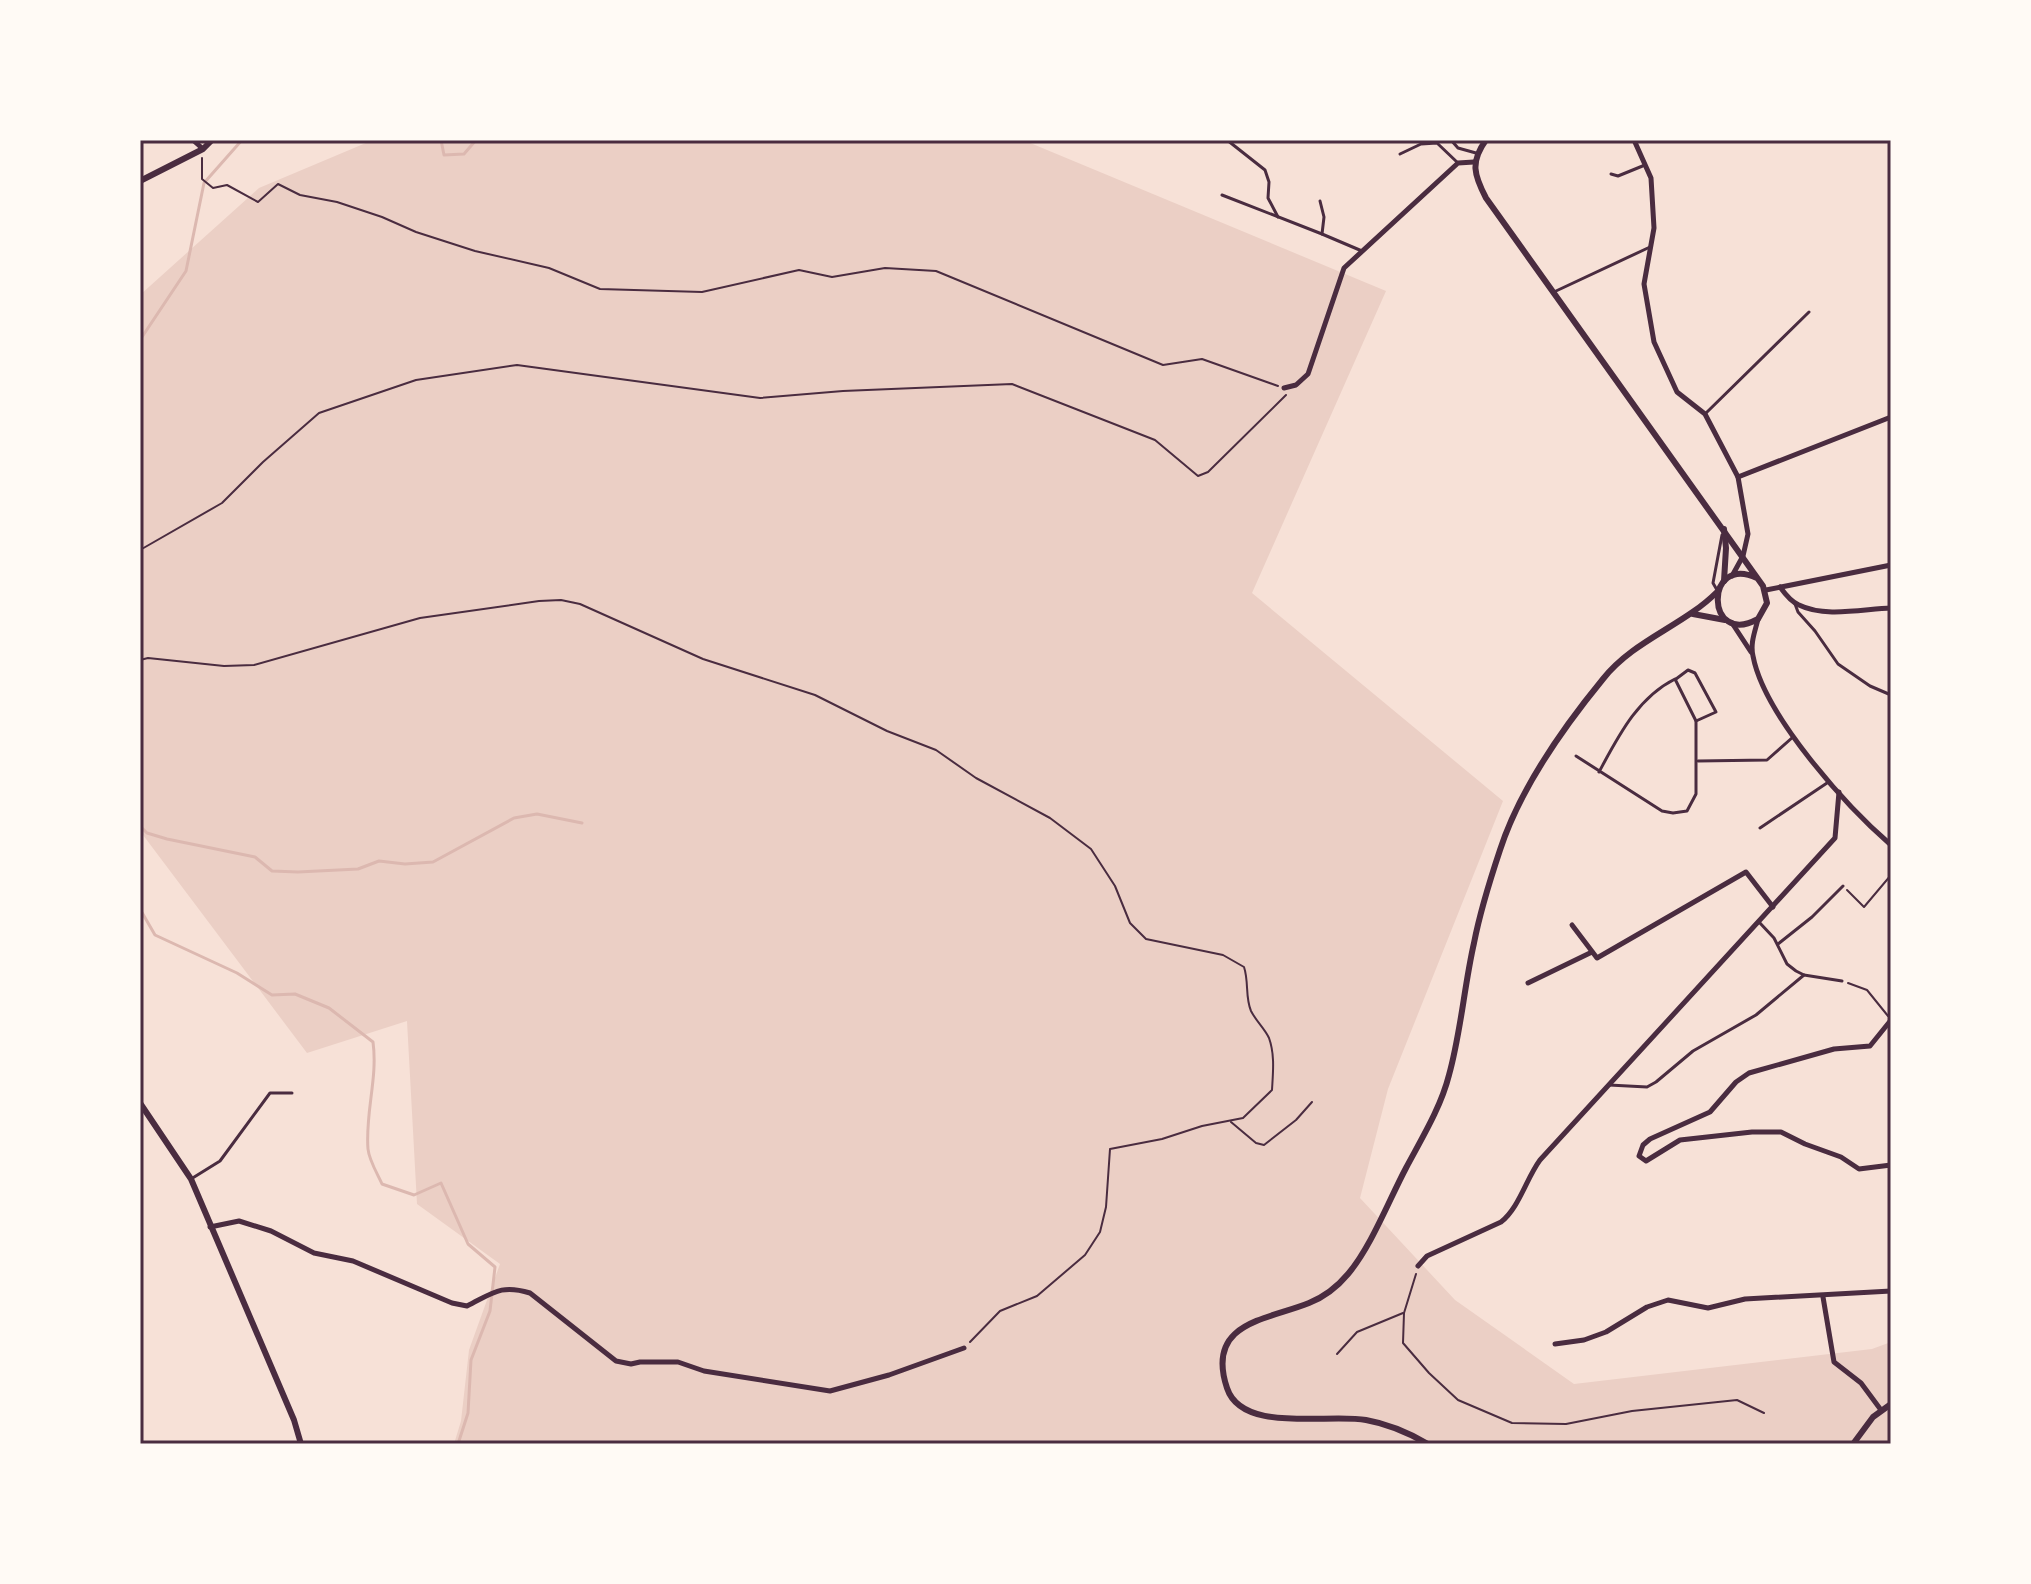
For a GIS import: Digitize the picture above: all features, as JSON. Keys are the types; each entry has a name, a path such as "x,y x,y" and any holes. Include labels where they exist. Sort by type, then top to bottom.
{"street":[{"path":"193,140 203,149"},
{"path":"141,182 203,149 212,140"},
{"path":"1486,140 1476,153 1474,162 1476,180 1486,198 1766,590 1765,609 1750,624 1693,614"},
{"path":"1634,140 1651,178 1654,228 1644,284 1654,342 1677,392 1705,414 1738,477 1748,534 1743,556 1732,576"},
{"path":"1285,392 1308,374 1344,268 1458,163 1474,162"},
{"path":"1738,477 1891,417"},
{"path":"1723,527 1726,548 1724,581"},
{"path":"1766,590 1891,565"},
{"path":"1428,1444 1386,1424 1363,1419 1258,1415 1234,1402 1222,1369 1230,1342 1238,1330 1251,1321 1311,1302 1330,1291 1348,1275 1362,1254 1431,1121 1449,1076 1474,941 1501,847 1519,803 1561,736 1625,655 1693,614 1732,576 1747,574 1757,578"},
{"path":"1780,587 1802,607 1828,611 1891,608"},
{"path":"1717,592 1719,610 1752,653 1769,698 1794,736 1839,792 1891,845"},
{"path":"1752,653 1758,619"},
{"path":"1418,1266 1427,1256 1509,1216 1540,1160 1835,838 1839,792"},
{"path":"1572,925 1597,958 1746,872 1773,907"},
{"path":"1528,983 1592,952"},
{"path":"1891,1020 1870,1046 1834,1049 1749,1073 1736,1082 1710,1112 1647,1141 1639,1156 1646,1161 1680,1140 1781,1132 1841,1157 1859,1169 1891,1165"},
{"path":"140,1103 191,1179 294,1420 301,1444"},
{"path":"210,1227 239,1221 271,1231 314,1253 353,1261 452,1303 467,1306 498,1289 513,1288 530,1293 616,1361 631,1364 678,1362 704,1371 830,1391 889,1375 964,1348"},
{"path":"1555,1344 1584,1340 1606,1332 1647,1307 1668,1300 1708,1308 1745,1299 1891,1291"},
{"path":"1823,1297 1834,1362 1861,1383 1881,1410"},
{"path":"1853,1444 1881,1410 1891,1404"}],"lane":[{"path":"1227,140 1265,170 1269,182 1268,198 1278,217"},
{"path":"1451,140 1458,148 1476,153"},
{"path":"1400,154 1421,144 1437,143 1458,163"},
{"path":"1611,174 1618,176 1645,165"},
{"path":"1222,195 1362,251"},
{"path":"1320,201 1324,217 1322,234"},
{"path":"1554,292 1650,247"},
{"path":"1705,414 1809,312"},
{"path":"1717,592 1713,583 1723,527"},
{"path":"1795,603 1798,612 1838,664 1870,686 1891,695"},
{"path":"1599,772 1624,724 1661,686 1688,670 1695,673 1716,712 1696,721"},
{"path":"1576,756 1662,811 1687,811 1693,802 1698,761 1696,721 1675,679"},
{"path":"1698,761 1767,760 1794,736"},
{"path":"1760,828 1830,781"},
{"path":"1778,944 1812,917 1843,886"},
{"path":"1759,922 1778,944 1787,964 1804,975 1842,981"},
{"path":"1606,1085 1647,1087 1656,1082 1693,1051 1748,1021 1804,975"},
{"path":"191,1179 220,1161 270,1093 292,1093"}],"path":[{"path":"140,550 222,503 319,413 416,380 517,365 760,398 1012,384 1155,440 1198,476 1208,472 1285,392 1202,359 1163,365 936,271 885,268 832,277 799,270 702,292 600,289 549,268 475,251 337,202 300,195 278,184 258,202 227,185 213,188 202,179 203,149"},
{"path":"140,660 254,665 420,618 561,600 580,604 703,659 815,695 887,731 936,750 976,778 1050,818 1091,849 1115,886 1130,923 1146,939 1223,955 1244,967 1249,982 1247,997 1268,1037 1273,1058 1272,1090 1243,1118 1110,1149 1106,1207 1100,1232 1085,1255 1037,1296 1000,1311 964,1348"},
{"path":"1843,886 1864,907 1891,875"},
{"path":"1842,981 1867,990 1891,1020"},
{"path":"1231,1122 1256,1143 1264,1145 1296,1120 1312,1102"},
{"path":"1418,1266 1404,1313 1403,1343 1458,1400 1512,1423 1566,1424 1632,1411 1737,1400 1764,1413"},
{"path":"1337,1354 1357,1332 1404,1313"}],"shaded area":[{"path":"373,140 1023,140 1386,291 1252,593 1503,801 1388,1089 1360,1198 1455,1300 1574,1384 1872,1349 1891,1342 1891,1444 454,1444 461,1421 469,1350 500,1264 417,1204 407,1021 307,1053 140,831 140,295 259,188"}],"waterway":[{"path":"140,340 186,271 204,183 242,140"},
{"path":"441,140 444,155 464,154 476,140"},
{"path":"140,826 147,833 167,839 255,857 272,871 298,872 358,869 379,861 405,864 433,862 514,818 537,814 582,823"},
{"path":"140,909 155,935 237,973 272,995 295,994 329,1008 373,1042 368,1149 382,1184 414,1195 441,1183 468,1244 495,1267 490,1311 471,1360 468,1413 458,1444"}]}
